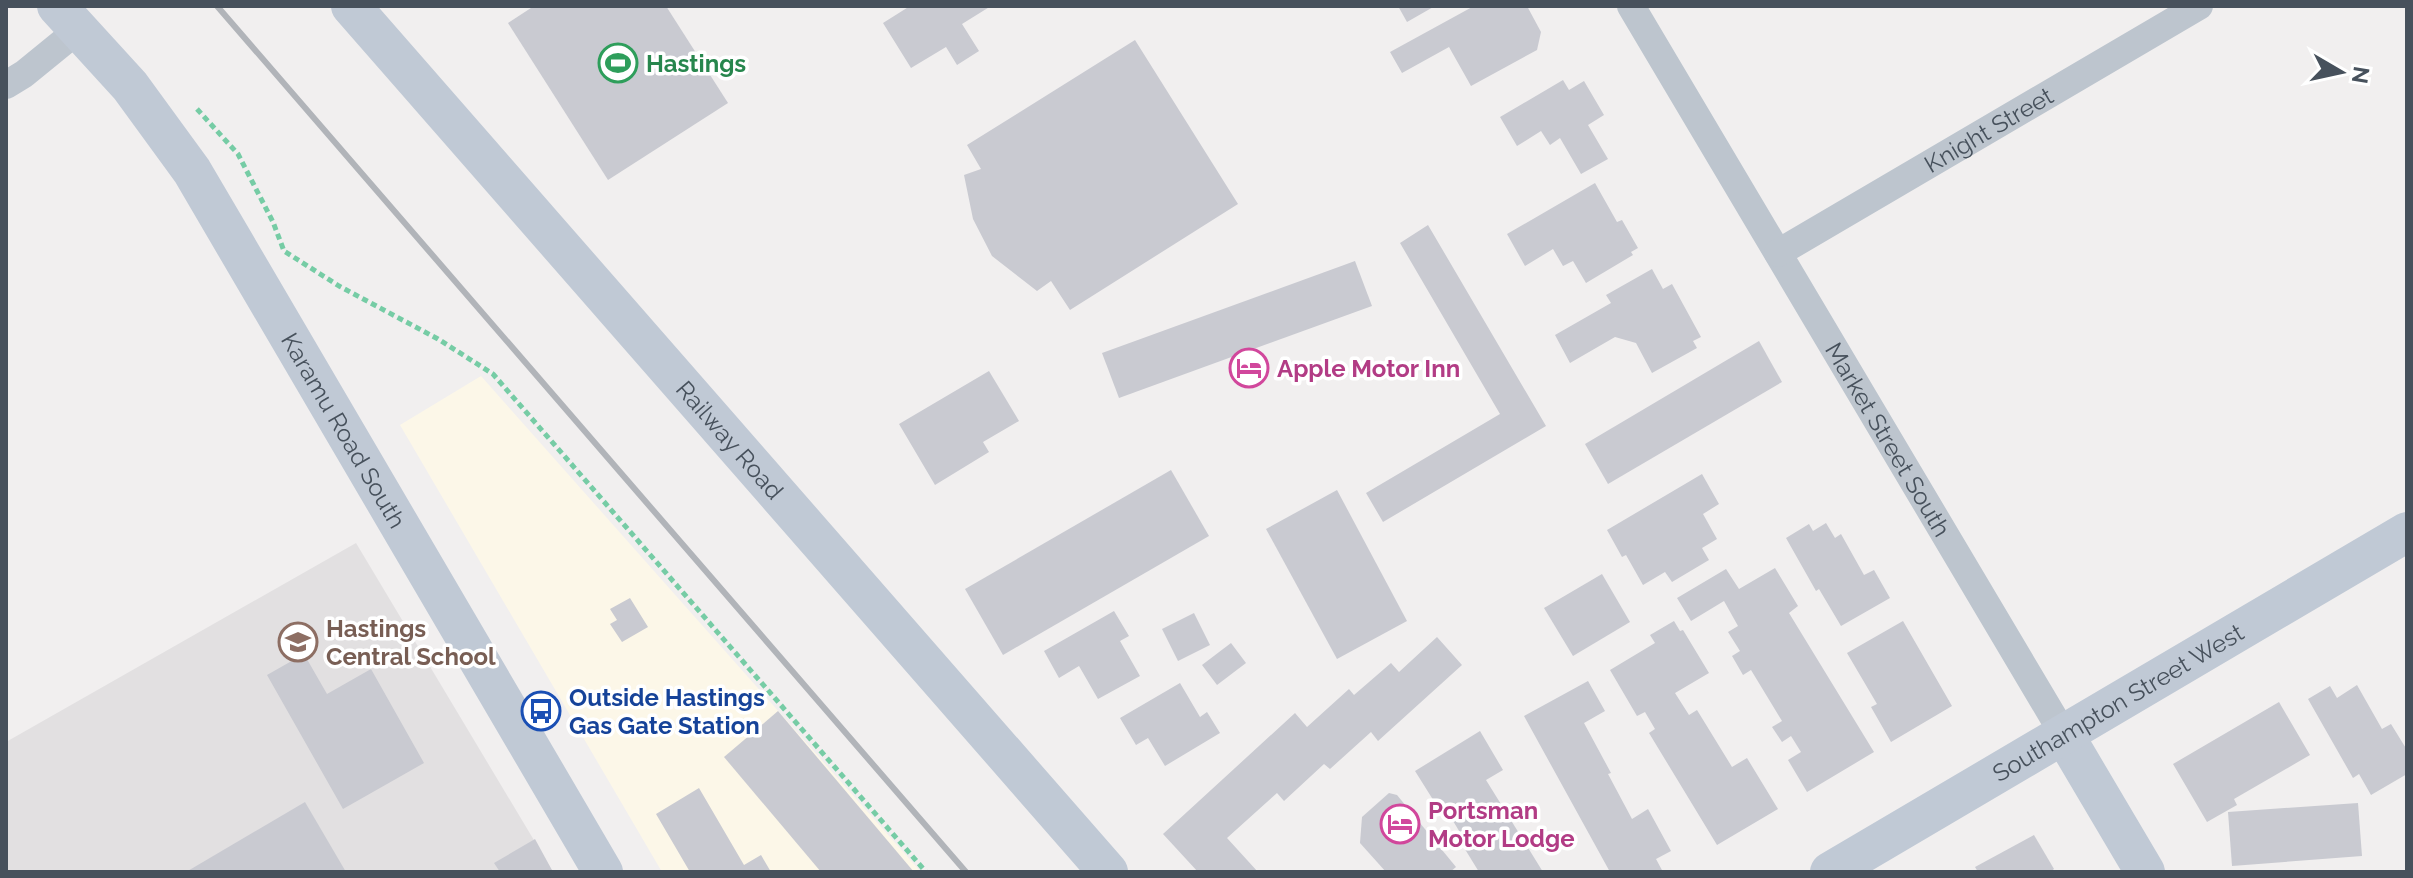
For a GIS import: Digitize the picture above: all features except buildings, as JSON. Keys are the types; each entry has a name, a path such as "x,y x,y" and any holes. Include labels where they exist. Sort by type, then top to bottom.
{"main road":[{"name":"Railway Road","path":"351,6 1108,872"},
{"name":"Karamu Road South","path":"68,18 130,86 192,171 603,872"},
{"name":"Southampton Street West","path":"1830,872 2407,532"},
{"name":"Market Street South","path":"2064,735 2145,872"}],"street":[{"name":"Market Street South","path":"1631,6 2064,735"},
{"name":"Knight Street","path":"1778,253 2199,6"},
{"path":"6,85 24,74 68,18"}],"path":[{"path":"187,99 238,154 273,222 284,251 493,374 926,872"}],"shaded area":[{"path":"481,376 921,872 662,872 400,425"},
{"name":"Hastings Central School","path":"356,543 553,872 6,872 6,742"}],"railway":[{"path":"217,6 966,872"}],"place":[{"name":"Hastings","path":"618,63"},
{"name":"Apple Motor Inn","path":"1249,368"},
{"name":"Hastings Central School","path":"298,642"},
{"name":"Outside Hastings Gas Gate Station","path":"541,711"},
{"name":"Portsman Motor Lodge","path":"1400,824"}]}
